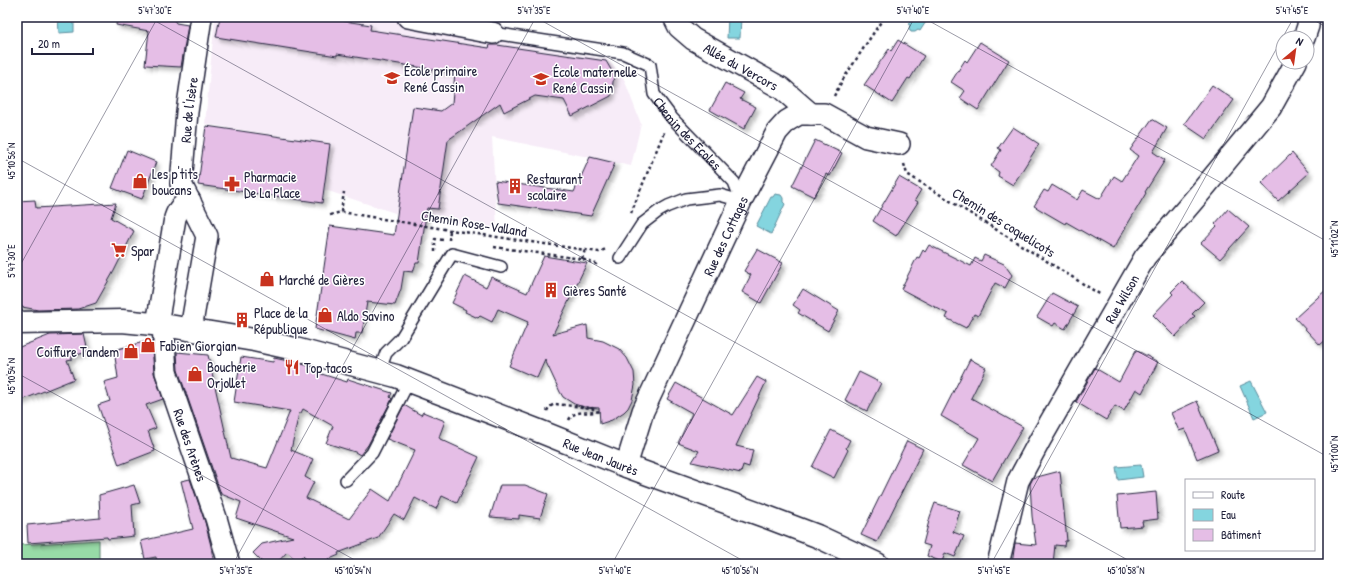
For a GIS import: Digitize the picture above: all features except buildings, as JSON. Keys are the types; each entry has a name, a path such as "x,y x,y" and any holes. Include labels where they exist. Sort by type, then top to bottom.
{"main road":[{"name":"Rue Jean Jaurès","path":"17,322 122,321 160,324 254,340 380,372 409,381 626,466 817,536 877,564"}],"street":[{"name":"Rue de l'Isère","path":"191,329 207,236 181,184 187,112 201,17"},
{"name":"Chemin des Écoles","path":"408,17 493,33"},
{"name":"Allée du Vercors","path":"674,17 679,27 693,39 781,88 817,114"},
{"path":"1307,30 1309,17"},
{"name":"Rue Wilson","path":"998,564 1018,481 1144,257 1199,194 1271,107 1292,70"},
{"name":"Rue des Cottages","path":"626,466 643,411 741,201 777,132 787,121 799,114 817,114"},
{"path":"817,114 866,137 899,144"},
{"path":"160,324 175,218 182,205 190,201"},
{"name":"Rue des Arènes","path":"160,324 166,372 216,518 229,564"}],"lane":[{"name":"Chemin des Écoles","path":"493,33 623,53 650,65 654,94 672,118 734,182 741,201"},
{"path":"620,258 642,224 668,206 686,199 720,195 741,201"},
{"path":"380,372 386,354 401,338 452,254 501,267"},
{"path":"346,480 372,453 409,381"}],"path":[{"path":"817,114 842,81 884,17"},
{"path":"628,218 650,168 660,138 672,118"},
{"name":"Chemin des coquelicots","path":"899,144 907,174 1117,304"},
{"path":"341,212 344,192"},
{"name":"Chemin Rose-Valland","path":"330,215 341,212 598,252 610,248"},
{"path":"449,241 456,242"},
{"path":"493,247 582,259 599,265"},
{"path":"582,259 585,250"},
{"path":"546,414 549,406 555,404 592,408 597,411 576,413 571,417 568,423"}],"shaded area":[{"path":"215,17 376,17 488,39 607,59 624,79 641,124 631,166 492,137 497,229 398,214 325,190 330,144 205,124"}],"green space":[{"path":"17,515 20,545 99,540 99,564 17,564"}],"water":[{"path":"58,17 74,17 74,32 59,33"},
{"path":"728,17 741,17 740,38 727,38"},
{"path":"913,17 929,17 920,31 918,30 911,32 909,29 910,25 908,24"},
{"path":"775,194 781,195 785,204 771,234 756,226 771,197"},
{"path":"1251,381 1267,412 1254,418 1240,386"},
{"path":"1141,465 1143,477 1118,480 1116,467"}],"place":[{"name":"École primaire René Cassin","path":"392,78"},
{"name":"École maternelle René Cassin","path":"541,79"},
{"name":"Les p'tits boucans","path":"140,181"},
{"name":"Pharmacie De La Place","path":"232,184"},
{"name":"Restaurant scolaire","path":"515,186"},
{"name":"Spar","path":"119,250"},
{"name":"Marché de Gières","path":"267,279"},
{"name":"Gières Santé","path":"551,290"},
{"name":"Aldo Savino","path":"325,315"},
{"name":"Place de la République","path":"242,320"},
{"name":"Fabien Giorgian","path":"148,345"},
{"name":"Coiffure Tandem","path":"131,351"},
{"name":"Top tacos","path":"292,367"},
{"name":"Boucherie Orjollet","path":"195,374"}]}
